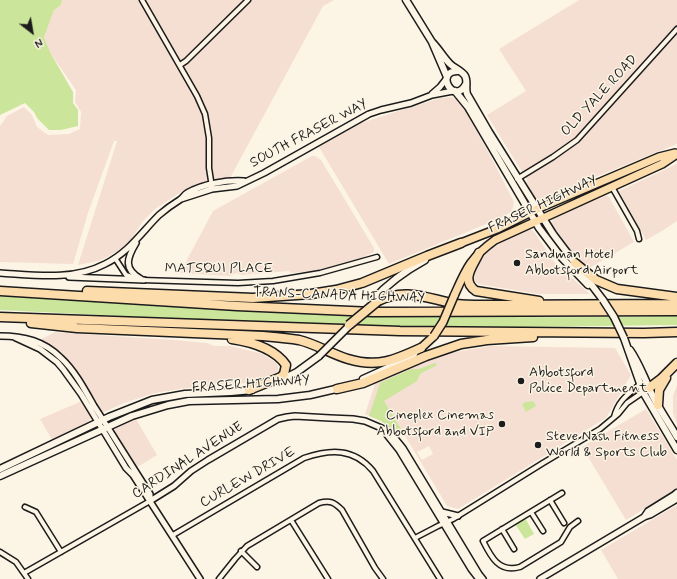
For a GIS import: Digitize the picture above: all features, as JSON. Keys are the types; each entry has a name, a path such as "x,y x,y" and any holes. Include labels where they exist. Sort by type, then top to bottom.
{"highway":[{"path":"21,292 85,291 253,298 311,294 336,290 362,283 461,243"},
{"path":"479,253 469,274 468,282 476,291 571,305"},
{"path":"575,263 596,280 617,289 677,297"},
{"name":"TRANS-CANADA HIGHWAY","path":"0,291 237,306 373,312 677,311"},
{"path":"349,325 375,300 405,294 414,294 467,305 677,304"},
{"path":"0,318 77,328 263,336 308,343 348,359 371,363 397,360 421,348"},
{"path":"0,318 400,331 644,333"},
{"path":"337,389 363,382 426,356 461,344 487,340 677,332"},
{"path":"184,333 228,338 256,344 267,349 284,362 286,368 282,377 249,390"},
{"path":"658,405 659,390 677,363"},
{"path":"646,387 669,373"}],"main road":[{"path":"406,0 432,42 449,63 465,75 467,81 466,90 515,180"},
{"path":"432,42 447,77 448,86 468,107 534,211 543,218 557,240 614,317 628,347 644,374 646,387 677,450"},
{"path":"447,77 452,72 459,71"},
{"path":"454,91 462,90 466,84"},
{"name":"FRASER HIGHWAY","path":"103,424 141,412 182,403 278,399 310,395 337,389 405,360 421,348 439,329 470,262 495,240 662,164 677,153"},
{"name":"FRASER HIGHWAY","path":"375,300 390,283 403,273 430,258 461,243 659,157 677,153"},
{"path":"534,211 535,221 561,257 598,294"},
{"name":"FRASER HIGHWAY","path":"103,424 142,404 164,397 249,390 266,386 287,377 319,356 349,325"},
{"path":"628,347 630,359 639,385 646,387 677,437"},
{"path":"0,469 103,424"},
{"path":"0,476 103,424"}],"street":[{"path":"142,0 197,96 206,118 209,138 208,162 212,187"},
{"path":"180,65 186,61 248,0"},
{"name":"OLD YALE ROAD","path":"515,180 571,145 588,129 677,29"},
{"name":"SOUTH FRASER WAY","path":"432,95 447,77"},
{"name":"SOUTH FRASER WAY","path":"0,273 62,275 83,272 105,264 130,247 166,209 186,193 236,181 245,181 264,173 369,114 411,103 432,95 454,91"},
{"path":"612,187 637,231 639,239"},
{"path":"144,233 133,248 128,262 132,273 144,280"},
{"name":"MATSQUI PLACE","path":"115,258 126,274 131,277 144,280 238,283 273,281 320,273 377,257"},
{"path":"40,275 144,280"},
{"path":"0,336 24,337 47,350 63,369 103,424 150,494 150,501 200,579"},
{"path":"614,418 618,405 639,385"},
{"path":"415,538 458,516 600,429 614,418 627,403 646,387"},
{"name":"CARDINAL AVENUE","path":"24,573 150,501 174,486 191,470 278,419 295,416 353,419 386,430 403,448 442,512 445,522"},
{"name":"CARDINAL AVENUE","path":"377,426 391,439 399,450 482,579"},
{"name":"CURLEW DRIVE","path":"173,535 304,458 314,455 339,452 357,456 366,462 440,579"},
{"path":"562,493 483,541 494,560 499,564 512,569 520,566 561,542 570,527 578,521"},
{"path":"540,579 644,517 648,511 677,495"},
{"path":"219,579 241,551 247,546 320,503 328,500 335,502 342,510 375,568 383,579"},
{"path":"550,500 564,523"},
{"path":"25,507 36,512 61,552"},
{"path":"442,512 458,516"},
{"path":"531,512 543,531"},
{"path":"291,520 328,579"},
{"path":"502,529 514,549"},
{"path":"241,551 257,567"},
{"path":"0,552 16,562 28,579"}],"shaded area":[{"path":"62,0 334,0 323,6 230,178 204,182 181,192 155,209 143,221 132,238 119,250 98,261 78,265 117,141 114,141 88,213 73,264 0,262 0,126 7,116 24,107 32,115 37,127 48,135 69,134 80,129 81,112 75,102 76,90 51,54 44,36 54,10 61,5"},
{"path":"579,0 677,0 677,144 539,201 536,200 527,183 527,180 487,115 526,91 499,49"},
{"path":"451,97 459,100 491,157 514,202 512,211 503,217 389,264 319,147 361,123 440,98"},
{"path":"312,156 315,156 321,160 374,248 374,252 361,258 314,271 291,273 289,271 242,275 236,273 230,276 180,273 213,211"},
{"path":"677,164 677,221 646,240 619,191"},
{"path":"606,195 609,197 634,242 591,267 580,264 551,224 554,217"},
{"name":"Sandman Hotel Abbotsford Airport","path":"528,230 532,230 535,233 554,262 590,294 538,294 478,284 474,281 473,278 475,269 482,258 489,251 503,241"},
{"path":"55,332 174,340 207,343 214,346 230,346 263,354 275,362 278,366 278,372 252,382 186,388 155,393 124,403 102,413 68,361 54,348 40,340"},
{"path":"490,346 615,348 631,375 606,418 458,509 447,506 401,429 396,432 381,421 365,414 376,381 444,354","holes":["429,446 433,454 422,460 417,452"]},
{"path":"677,385 677,424 673,413 673,396"},
{"path":"82,401 91,418 88,422 52,440 40,419"},
{"path":"646,409 677,460 677,489 626,520 582,447"},
{"path":"136,419 157,455 136,468 114,433 114,430 116,427"},
{"path":"677,505 677,579 618,579 601,550"}],"green space":[{"path":"0,0 62,0 61,5 54,10 44,37 51,54 73,92 73,103 78,110 78,126 61,130 49,130 25,103 0,115"},
{"path":"0,296 338,314 508,317 677,316 677,325 454,328 222,321 0,310"},
{"path":"435,363 437,365 420,374 417,381 384,401 401,429 396,432 381,421 369,416 380,383 411,369 419,369"},
{"path":"533,401 536,406 526,412 522,404"},
{"path":"525,518 534,534 525,539 515,524"}],"place":[{"name":"Sandman Hotel Abbotsford Airport","path":"517,263"},
{"name":"Abbotsford Police Department","path":"521,381"},
{"name":"Cineplex Cinemas Abbotsford and VIP","path":"502,424"},
{"name":"Steve Nash Fitness World & Sports Club","path":"538,445"}]}
